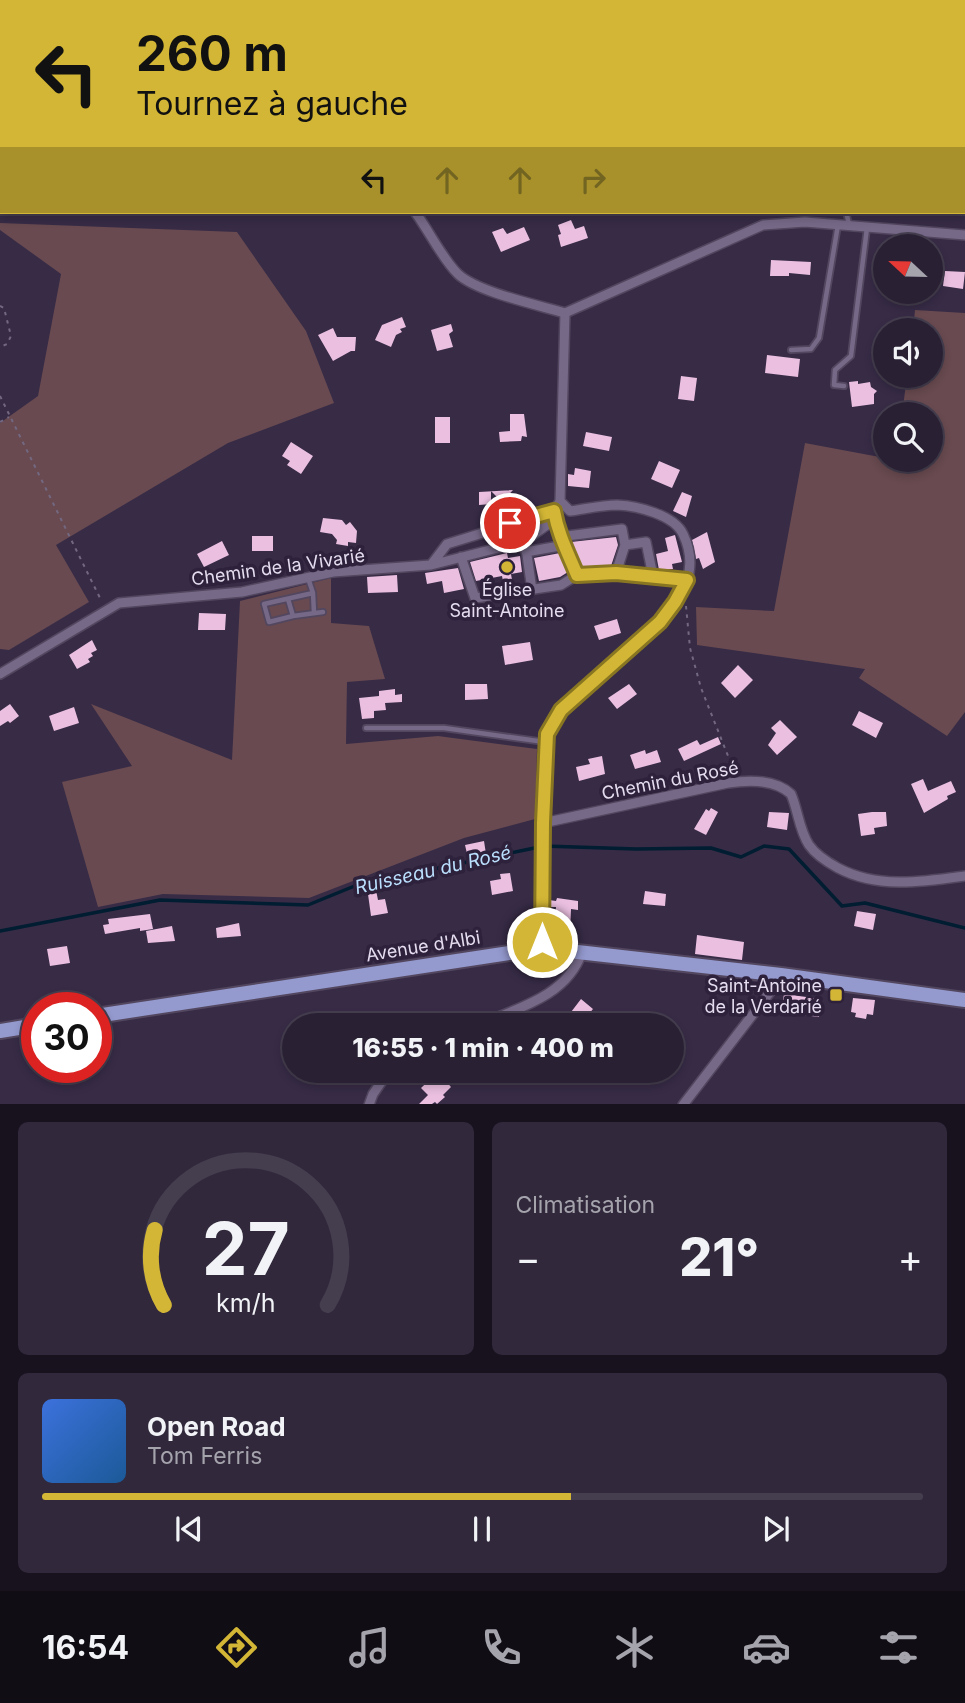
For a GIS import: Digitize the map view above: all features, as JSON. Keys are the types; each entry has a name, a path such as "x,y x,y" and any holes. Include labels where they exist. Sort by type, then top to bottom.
{"main road":[{"name":"Avenue d'Albi","path":"112,1014 542,948 780,975 965,1000"},
{"path":"0,1031 21,1028"}],"street":[{"path":"416,214 455,270 464,278 495,292 565,313 763,225 805,222 965,235"},
{"path":"532,590 526,546 555,515 560,501 565,313"},
{"path":"542,948 545,742 553,721 561,710 660,622 682,590 691,561 687,542 679,526 668,518 618,505 570,511 560,501"},
{"path":"555,515 562,541 577,575"},
{"path":"431,565 447,544 555,515"},
{"name":"Chemin de la Vivarié","path":"0,674 119,603 242,592 333,572 431,565 461,557 622,529 625,545"},
{"path":"616,573 625,545 646,542 653,576"},
{"path":"461,557 475,598 561,585 577,575 616,573 687,580"},
{"name":"Chemin du Rosé","path":"543,823 738,781 757,782 787,790 794,800 804,836 810,846 825,860 852,875 882,882 965,876"},
{"path":"506,1013 552,991 574,968 582,952"},
{"path":"683,1104 777,983 780,975"},
{"path":"369,1104 381,1083"}],"lane":[{"path":"846,214 849,225"},
{"path":"790,350 811,349 819,338 838,224"},
{"path":"844,386 834,386 835,370 851,356 867,227"},
{"path":"308,578 313,593 314,613"},
{"path":"313,593 264,604 269,622 323,612"},
{"path":"288,598 293,616"},
{"path":"366,728 444,728 545,742"}],"path":[{"path":"0,306 4,308 11,336 6,344 0,347"},
{"path":"0,396 106,611"},
{"path":"0,422 10,416"},
{"path":"682,590 690,648 701,688 738,781"}],"shaded area":[{"path":"0,223 237,232 306,331 334,403 228,443 56,545 89,602 9,650 0,649 0,423 38,396 61,274 0,230"},
{"path":"915,310 965,313 965,712 947,736 859,678 865,669 697,645 696,607 774,611 805,443 873,456 873,472 943,472 943,402 904,402 905,388 943,388 943,318 914,318"},
{"path":"331,578 331,623 369,626 385,679 347,682 346,744 438,736 537,749 535,819 464,838 309,898 163,894 98,907 62,782 132,766 91,704 232,760 240,601"}],"building":[{"path":"571,220 575,229 584,226 588,238 561,247 558,225"},
{"path":"524,227 530,240 501,252 492,232 503,228 507,234"},
{"path":"771,260 811,262 810,275 789,273 789,276 770,276"},
{"path":"945,271 965,272 963,289 943,286"},
{"path":"402,317 406,327 400,329 402,332 396,335 391,347 375,340 382,325"},
{"path":"451,324 453,331 449,334 453,347 437,351 431,330"},
{"path":"333,328 337,337 356,337 355,351 333,361 318,335"},
{"path":"767,355 800,359 798,377 765,373"},
{"path":"681,376 697,378 694,401 678,399"},
{"path":"849,382 870,382 871,387 877,391 873,404 852,407"},
{"path":"510,414 524,414 527,437 522,436 521,441 500,442 499,432 510,431"},
{"path":"435,417 450,417 450,443 435,443"},
{"path":"586,432 612,437 609,451 583,446"},
{"path":"291,442 313,456 301,474 287,465 290,461 282,456"},
{"path":"659,461 680,470 672,488 651,479"},
{"path":"575,468 591,471 589,488 568,486 568,474 574,475"},
{"path":"513,490 502,502 491,491"},
{"path":"491,491 491,504 479,505 479,492"},
{"path":"682,492 692,496 686,517 673,511"},
{"path":"323,518 342,520 346,525 350,522 357,531 356,543 348,542 348,546 336,544 337,540 332,534 320,532"},
{"path":"707,532 715,562 703,569 699,558 696,559 692,540"},
{"path":"675,535 682,562 672,564 673,569 659,570 656,554 668,551 665,538"},
{"path":"252,536 273,536 273,551 252,551"},
{"path":"616,537 618,545 611,566 582,568 571,542"},
{"path":"222,541 229,555 204,567 197,554"},
{"name":"Église Saint-Antoine","path":"507,553 508,558 520,556 522,572 511,574 512,580 503,581 502,576 476,581 470,562"},
{"path":"560,553 568,572 560,577 539,581 534,558"},
{"path":"458,568 464,589 444,593 442,581 427,584 425,573"},
{"path":"397,575 398,592 368,593 367,577"},
{"path":"199,613 226,614 225,630 198,630"},
{"path":"617,619 621,633 599,640 594,626"},
{"path":"92,640 97,650 91,653 93,656 88,659 90,662 77,669 69,655"},
{"path":"530,642 533,660 505,665 502,646"},
{"path":"738,665 753,680 735,698 721,683"},
{"path":"465,684 487,684 488,699 465,700"},
{"path":"629,684 637,694 617,709 608,698"},
{"path":"395,689 395,695 402,694 402,702 385,703 386,710 374,711 374,718 362,719 359,698 379,696 379,691"},
{"path":"10,704 19,716 0,726 0,711"},
{"path":"74,707 79,723 54,731 49,716"},
{"path":"859,711 883,723 876,738 852,725"},
{"path":"780,720 797,737 777,755 768,745 776,733 771,728"},
{"path":"718,737 721,744 684,761 678,749 697,740 700,745"},
{"path":"645,750 646,754 657,750 661,762 635,769 630,755"},
{"path":"602,756 605,774 579,781 576,767 590,764 588,759"},
{"path":"923,779 928,791 951,781 956,792 924,813 911,784"},
{"path":"711,808 718,812 706,835 694,829 706,809 709,811"},
{"path":"769,812 789,813 787,830 767,827"},
{"path":"886,812 887,826 874,828 875,834 861,836 858,814"},
{"path":"484,841 486,854 468,858 465,845"},
{"path":"510,873 513,891 492,895 490,881 501,879 500,874"},
{"path":"375,885 378,900 385,899 388,913 371,916 367,887"},
{"path":"645,891 666,894 665,906 643,904"},
{"path":"557,898 578,901 578,910 571,909 570,935 554,934 556,907 549,907 549,900 556,901"},
{"path":"857,911 876,914 873,930 854,926"},
{"path":"150,914 153,929 140,931 140,928 105,934 103,925 109,924 108,919"},
{"path":"239,923 241,936 217,938 216,928"},
{"path":"172,926 175,941 148,943 146,931"},
{"path":"697,935 744,942 742,960 695,954"},
{"path":"67,946 70,963 50,966 47,949"},
{"path":"784,994 821,999 819,1017 803,1015 803,1007 782,1005"},
{"path":"853,998 875,1000 873,1015 867,1014 866,1019 855,1017 856,1013 851,1012"},
{"path":"581,999 593,1009 590,1013 570,1013"},
{"path":"426,1083 448,1083 451,1087 437,1104 419,1104 428,1095 421,1088"}],"waterway":[{"name":"Ruisseau du Rosé","path":"0,931 160,900 308,905 357,885 544,846 711,848 741,857 764,846 789,849 842,906 865,903 965,928"}],"place":[{"name":"Église Saint-Antoine","path":"507,567"},
{"name":"Saint-Antoine de la Verdarié","path":"836,995"}],"route":[{"path":"510,523 554,511 559,537 577,575 616,573 687,580 660,622 561,710 547,734 542,942"}]}
